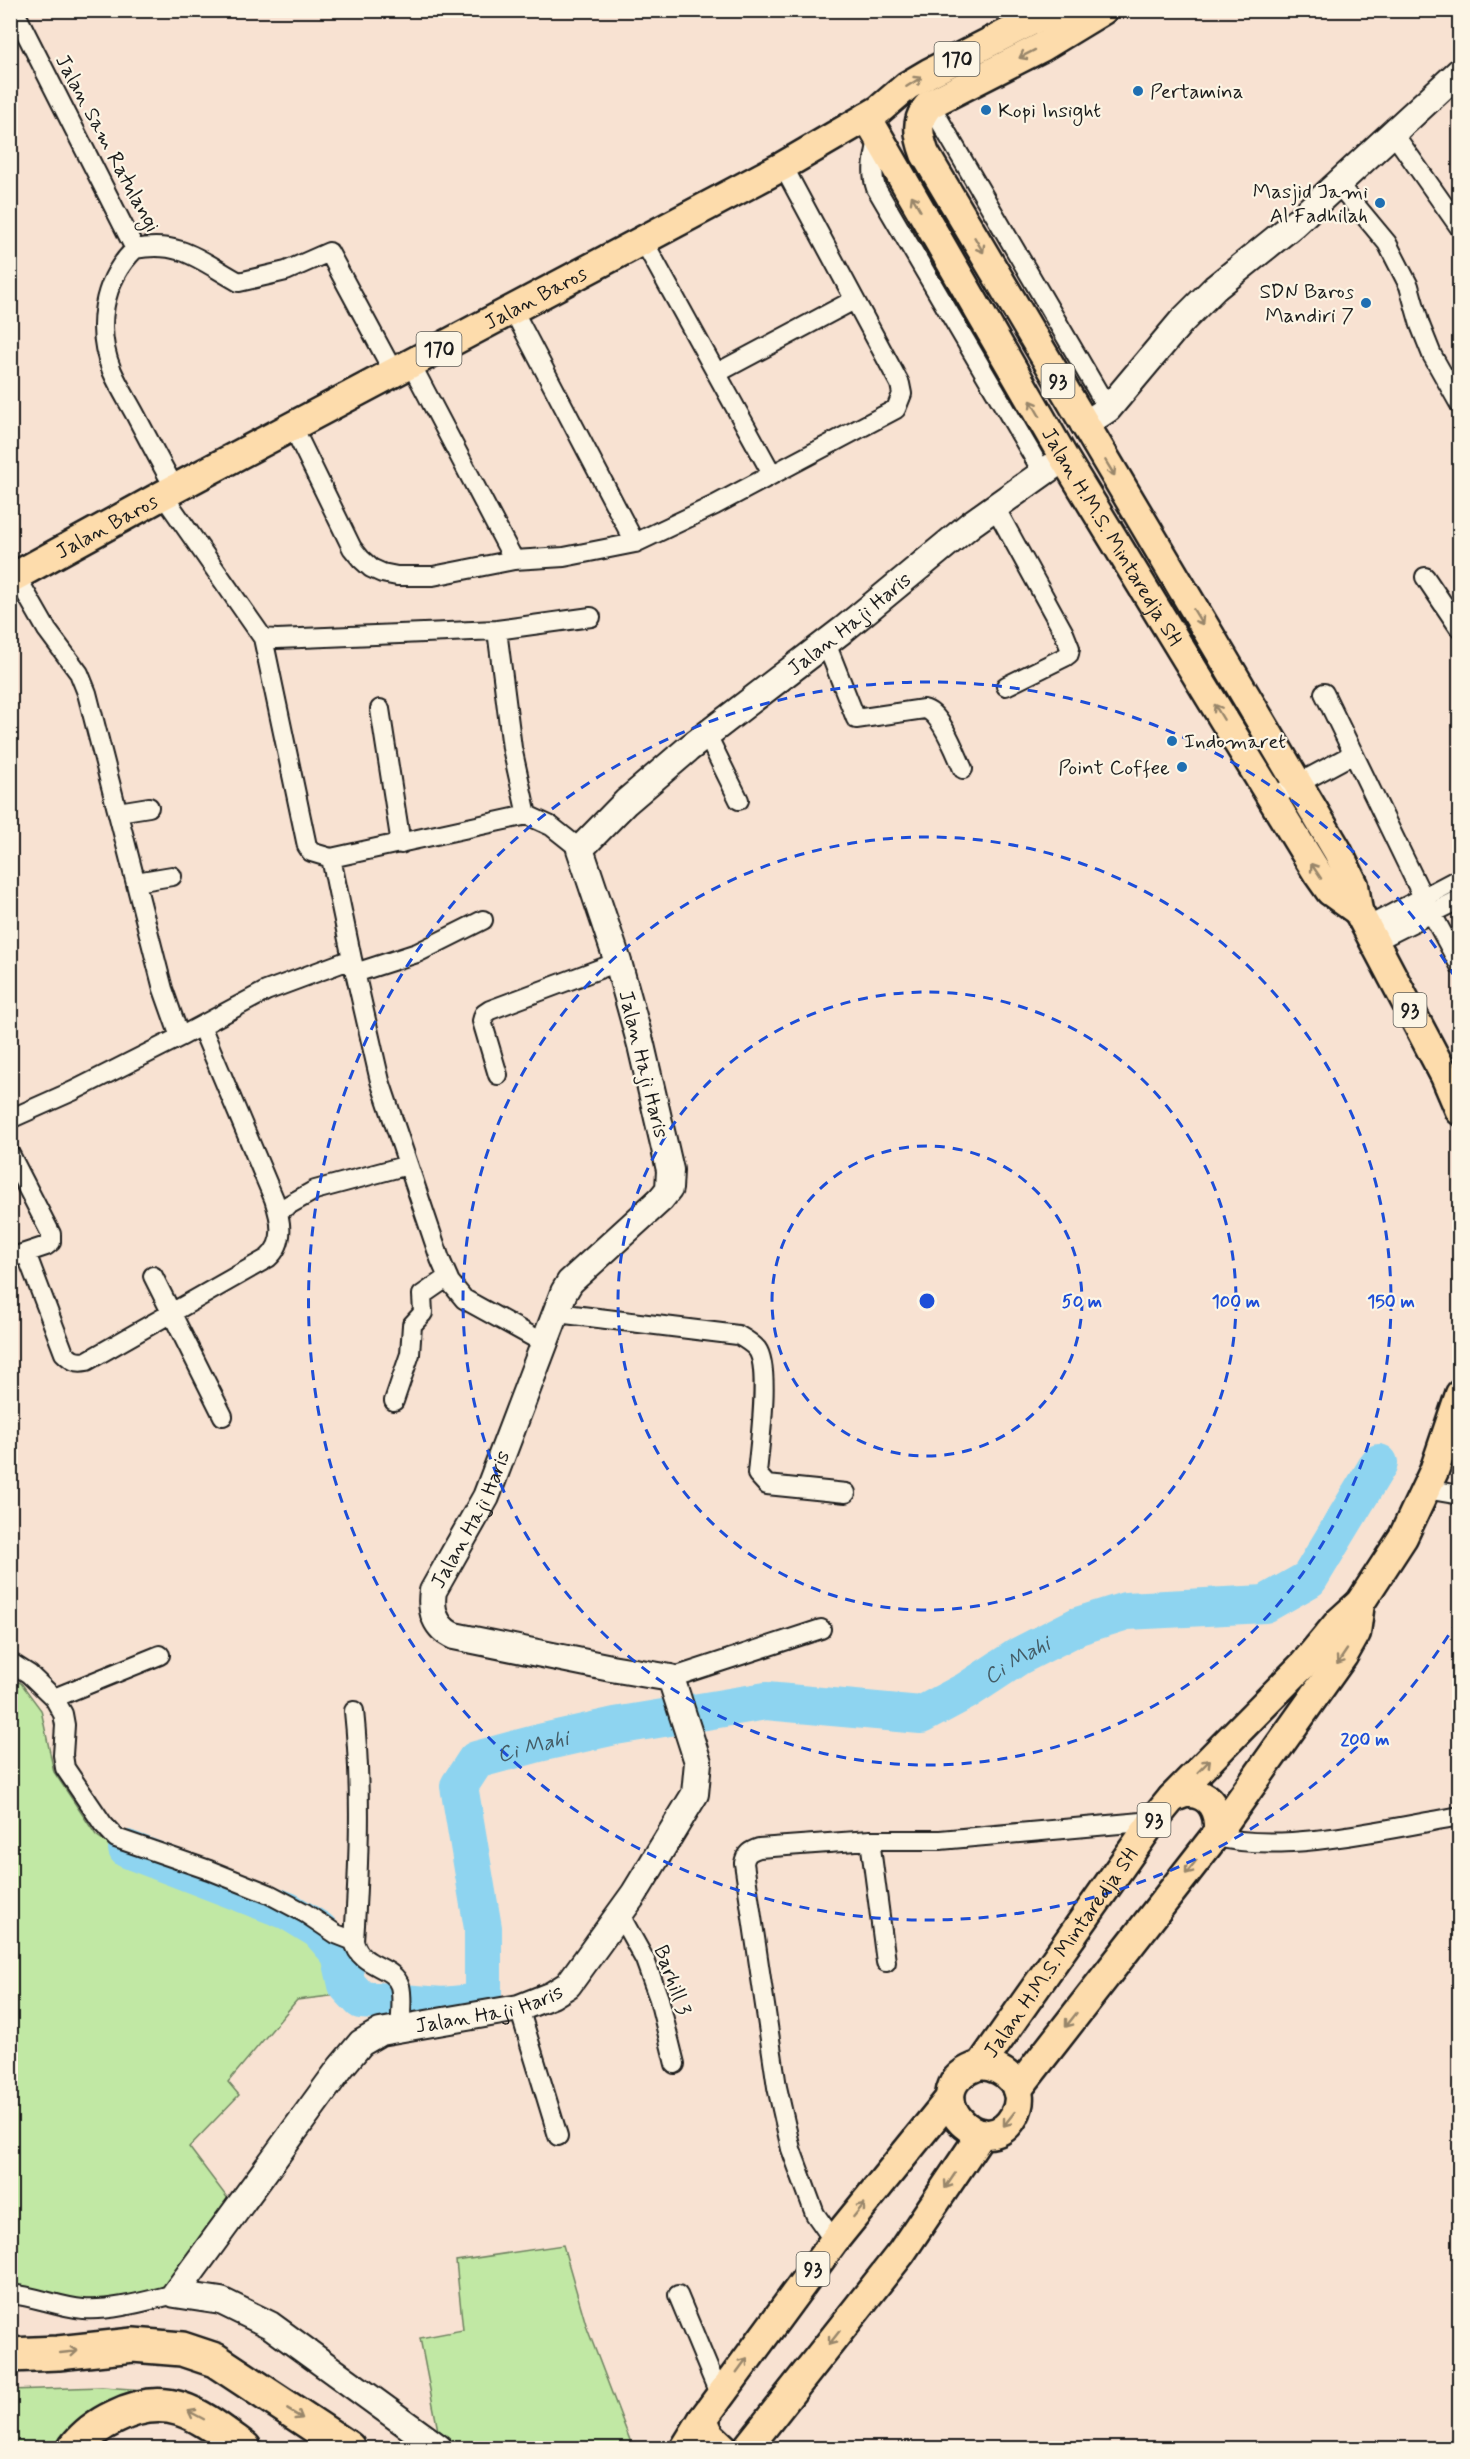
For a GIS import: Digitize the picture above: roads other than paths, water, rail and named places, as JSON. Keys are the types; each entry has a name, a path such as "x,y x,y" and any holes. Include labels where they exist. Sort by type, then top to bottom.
{"highway":[{"path":"10,2355 58,2353 133,2345 182,2349 215,2360 348,2448"},
{"path":"75,2448 83,2438 109,2420 144,2405 169,2405 202,2417 244,2448"}],"main road":[{"name":"170","path":"873,128 908,86 1053,10"},
{"name":"170","path":"930,104 1042,47 1103,10"},
{"name":"Jalan H.M.S. Mintaredja SH","path":"930,104 922,112 920,121 921,142 925,154 1347,869 1366,927"},
{"path":"873,128 886,124 901,139 919,171 949,195"},
{"name":"Jalan Baros","path":"13,578 169,492 783,166 873,128"},
{"name":"Jalan H.M.S. Mintaredja SH","path":"873,128 1053,466 1324,882 1366,927 1452,1072 1460,1111"},
{"name":"Jalan H.M.S. Mintaredja SH","path":"981,2065 1153,1821 1172,1798 1305,1663 1339,1622 1360,1603 1403,1537 1434,1471 1460,1394"},
{"name":"Jalan H.M.S. Mintaredja SH","path":"1017,2090 1216,1833 1343,1656 1356,1633 1360,1603"},
{"path":"1172,1798 1189,1792 1204,1797 1219,1816 1216,1833"},
{"name":"Jalan H.M.S. Mintaredja SH","path":"685,2448 702,2420 834,2241 950,2098 959,2076 969,2068 981,2065 992,2066 1003,2071 1012,2079 1017,2090 1017,2108 1008,2123 992,2132 982,2133"},
{"path":"747,2448 901,2253 982,2133 963,2126 956,2118 950,2098"},
{"path":"702,2420 710,2435 724,2448"}],"street":[{"name":"Jalan Sam Ratulangi","path":"14,10 135,249 147,246 195,254 239,282 286,270 329,252 403,368"},
{"path":"1084,425 1108,409 1181,322 1215,288 1293,225 1460,71"},
{"path":"930,104 1108,409"},
{"path":"1394,134 1460,228"},
{"path":"292,427 352,548 371,568 397,576 433,576 514,560 564,556 635,543 896,409 902,394 900,384 783,166"},
{"path":"1338,184 1387,243 1409,286 1420,325 1432,355 1460,405"},
{"path":"643,240 772,474"},
{"path":"135,249 122,262 109,290 102,321 104,345 112,372 169,492 263,638 311,852 331,858 527,815 551,826 580,849"},
{"path":"717,373 854,300"},
{"path":"513,310 635,543"},
{"path":"403,368 514,560"},
{"name":"Jalan Haji Haris","path":"175,2294 361,2043 401,2021 519,2008 552,1995 568,1985 620,1915 695,1794 698,1762 674,1686 621,1670 454,1636 442,1629 433,1613 431,1602 433,1591 486,1497 564,1292 570,1282 662,1199 669,1189 670,1170 641,1045 618,962 580,849 626,802 707,735 826,643 971,524 1053,466"},
{"path":"995,507 1070,648 1069,654 1065,657 1006,686"},
{"path":"1425,577 1460,629"},
{"path":"13,578 79,673 87,693 164,989 180,1037"},
{"path":"263,638 497,630 591,617"},
{"path":"497,630 512,748 527,815"},
{"path":"826,643 856,719 931,711 939,720 963,769"},
{"path":"1324,693 1427,905 1460,966"},
{"path":"380,709 401,844"},
{"path":"707,735 739,800"},
{"path":"1271,798 1353,754"},
{"path":"118,812 149,807"},
{"path":"331,858 353,966 381,1081 448,1278 464,1299 544,1343"},
{"path":"136,882 172,876"},
{"path":"1427,905 1460,878"},
{"path":"1366,927 1427,905 1460,899"},
{"path":"10,1119 74,1091 266,991 353,966 417,953 483,920"},
{"path":"498,1075 484,1030 484,1014 489,1010 618,962"},
{"path":"10,1154 51,1234 51,1242 46,1246 18,1256 64,1353 71,1360 78,1362 87,1360 268,1258 276,1251 281,1233 278,1211 201,1026"},
{"path":"278,1211 315,1190 408,1165"},
{"path":"153,1276 223,1416"},
{"path":"394,1401 410,1354 412,1325 423,1313 422,1295 448,1278"},
{"path":"557,1313 738,1335 758,1350 764,1371 757,1474 761,1480 766,1485 846,1493"},
{"path":"1425,1489 1460,1495"},
{"path":"674,1686 821,1629"},
{"path":"54,1698 160,1655"},
{"path":"10,1662 29,1674 54,1698 63,1714 65,1725 63,1755 65,1768 103,1824 116,1838 209,1870 269,1894 305,1913 336,1934 354,1941"},
{"path":"354,1710 359,1757 359,1880 354,1941 356,1951 363,1960 394,1977 400,1990 401,2021"},
{"path":"1216,1833 1253,1843 1327,1838 1460,1816"},
{"path":"834,2241 815,2214 791,2149 777,2087 744,1863 750,1851 759,1848 870,1840 940,1840 1153,1821"},
{"path":"870,1840 886,1962"},
{"name":"Barhill 3","path":"620,1915 645,1960 659,1999 675,2064"},
{"path":"519,2008 558,2136"},
{"path":"10,2294 82,2309 102,2309 175,2294 221,2301 270,2325 439,2448"},
{"path":"678,2295 720,2396"}],"waterway":[{"name":"Ci Mahi","path":"127,1849 288,1911 319,1930 340,1954 347,1985 361,2000 443,2006 483,2002 483,1928 459,1786 476,1760 615,1726 766,1701 921,1715 966,1691 1019,1656 1078,1626 1126,1611 1265,1604 1309,1579 1379,1463"}],"place":[{"name":"Pertamina","path":"1138,91"},
{"name":"Kopi Insight","path":"986,110"},
{"name":"Masjid Jami Al Fadhilah","path":"1380,203"},
{"name":"SDN Baros Mandiri 7","path":"1366,303"},
{"name":"Indomaret","path":"1172,741"},
{"name":"Point Coffee","path":"1182,767"}]}
